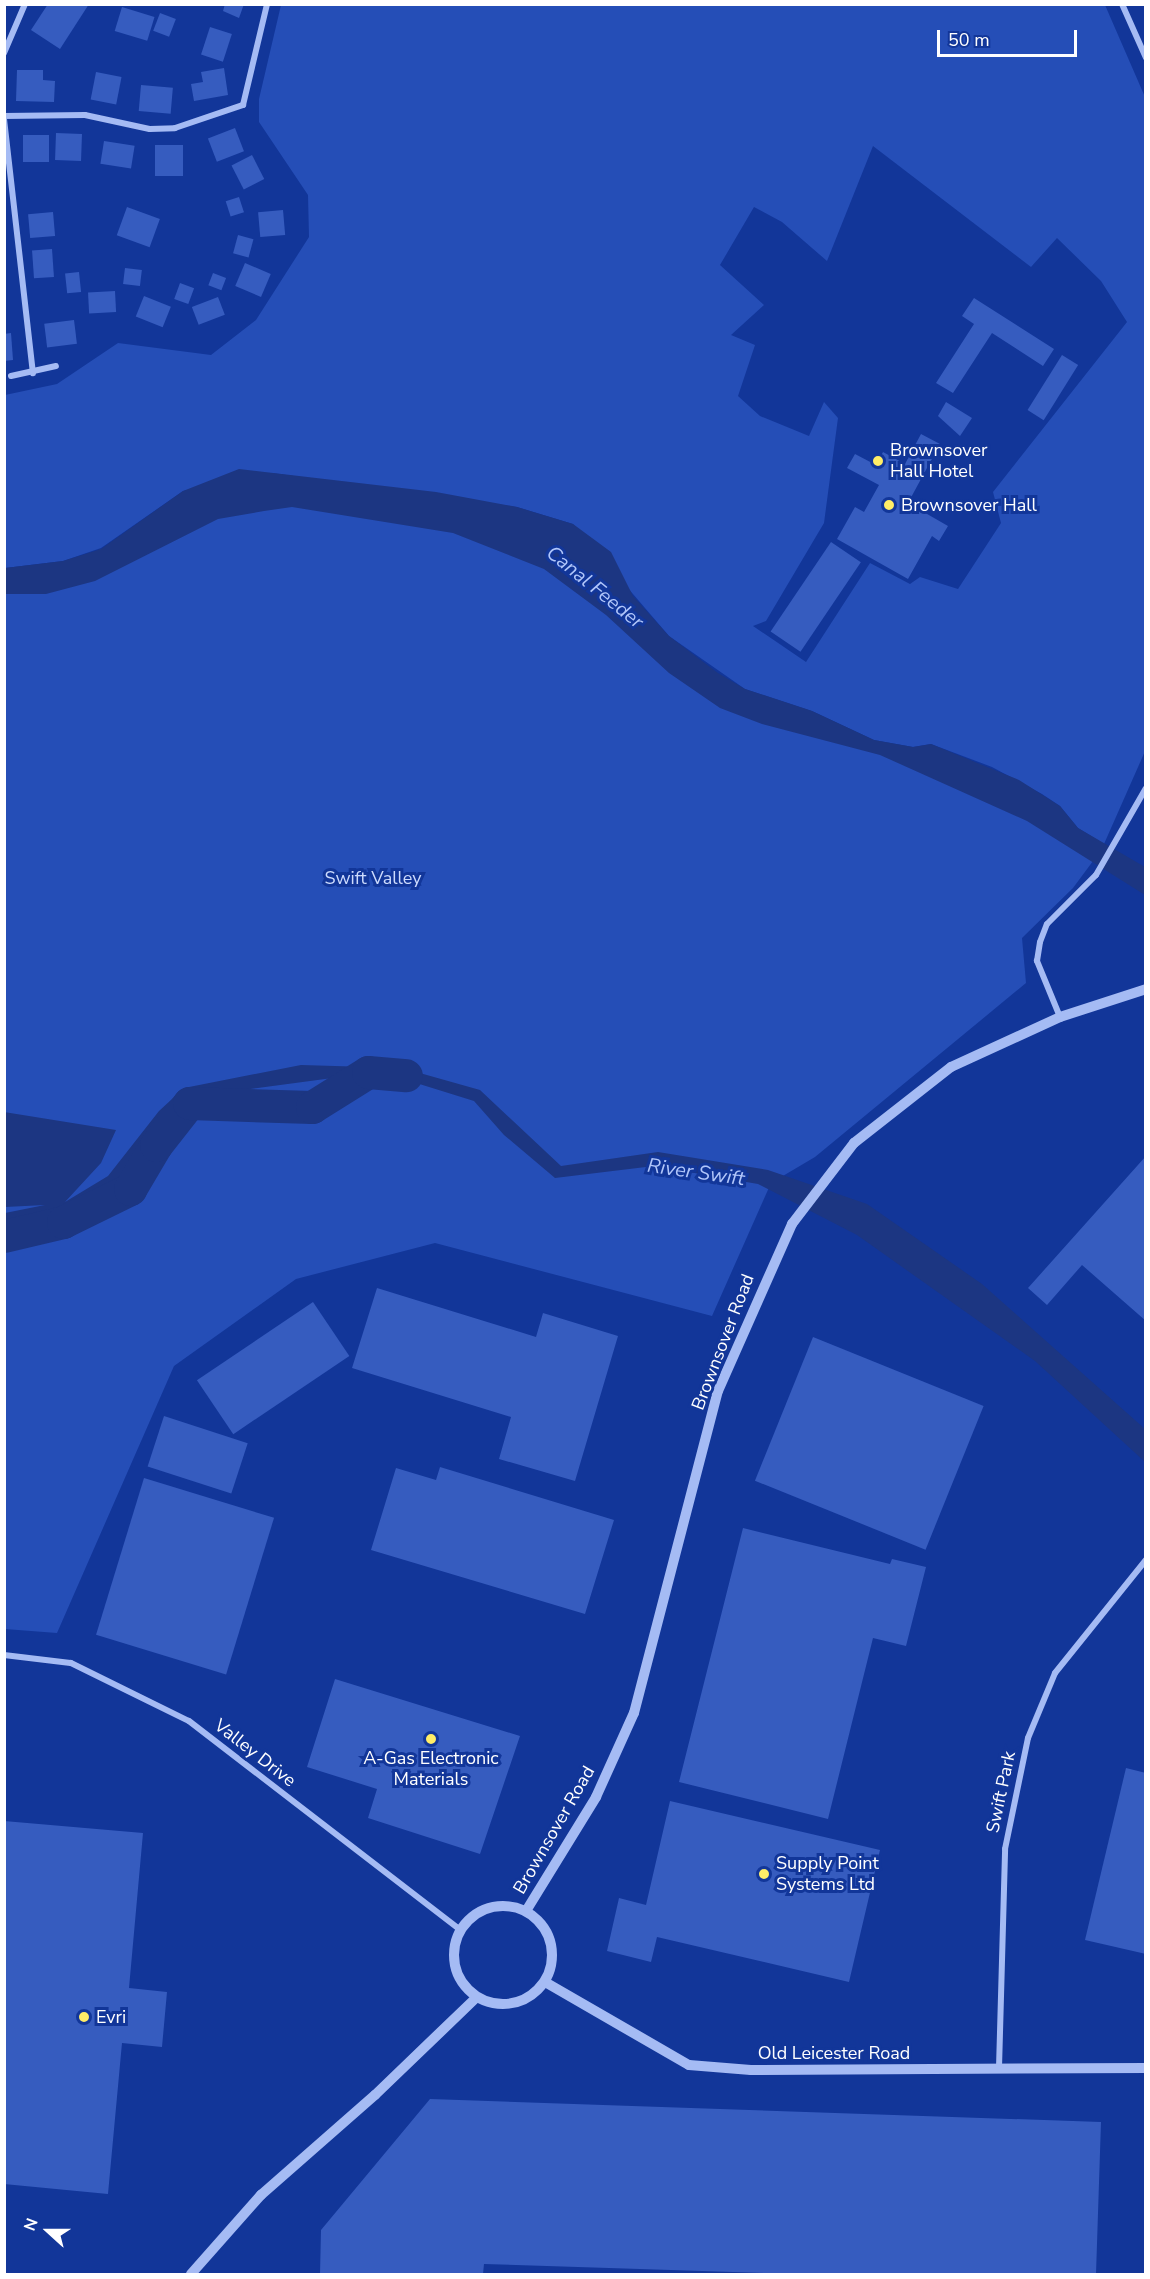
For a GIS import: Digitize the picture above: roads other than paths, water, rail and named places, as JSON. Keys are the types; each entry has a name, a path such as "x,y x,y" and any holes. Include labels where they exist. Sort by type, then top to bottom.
{"street":[{"path":"4,53 25,4"},
{"path":"33,373 4,117 86,115 150,129 175,128 243,105 267,4"},
{"path":"1122,4 1146,58"},
{"path":"4,216 14,214"},
{"path":"11,376 33,373 56,366"},
{"path":"1060,1017 1037,961 1047,924 1096,875 1146,788"},
{"name":"Brownsover Road","path":"526,1911 596,1797 634,1713 718,1391 792,1224 840,1158 951,1067 1060,1017 1146,989"},
{"name":"Swift Park","path":"999,2068 1005,1849 1028,1738 1055,1673 1146,1560"},
{"name":"Valley Drive","path":"4,1656 71,1663 189,1721 460,1930"},
{"name":"Brownsover Road","path":"460,1930 470,1918 497,1906 526,1911 548,1935 551,1967 544,1982"},
{"path":"460,1930 454,1952 457,1974 477,1998 506,2005 534,1994 544,1982"},
{"name":"Old Leicester Road","path":"544,1982 689,2065 1146,2068"},
{"path":"191,2274 261,2195 477,1998"}],"water":[{"name":"Canal Feeder","path":"239,469 436,492 517,507 573,524 611,552 633,596 669,636 718,673 745,689 812,711 874,740 913,747 931,744 1019,780 1060,806 1078,828 1145,867 1145,895 1027,821 880,755 762,724 720,708 669,673 606,615 544,569 453,533 292,507 218,519 95,581 46,594 5,594 5,568 63,561 101,549 183,491"},
{"path":"301,1065 402,1068 480,1090 561,1166 658,1152 768,1170 867,1204 982,1284 1145,1429 1145,1462 1035,1361 857,1235 758,1184 654,1166 555,1178 504,1135 474,1101 413,1082 355,1075 197,1096 180,1110 118,1186 70,1215 5,1229 5,1213 45,1205 5,1207 4,1112 116,1130 101,1163 65,1202 108,1176 159,1111 184,1088"}],"waterway":[{"name":"River Swift","path":"4,1236 63,1222 130,1189 156,1145 189,1103 312,1107 368,1072 406,1075"}],"place":[{"name":"Brownsover Hall Hotel","path":"878,461"},
{"name":"Brownsover Hall","path":"889,505"},
{"name":"A-Gas Electronic Materials","path":"431,1739"},
{"name":"Supply Point Systems Ltd","path":"764,1874"},
{"name":"Evri","path":"84,2017"}],"park label":[{"name":"Swift Valley","path":"373,878"}]}
